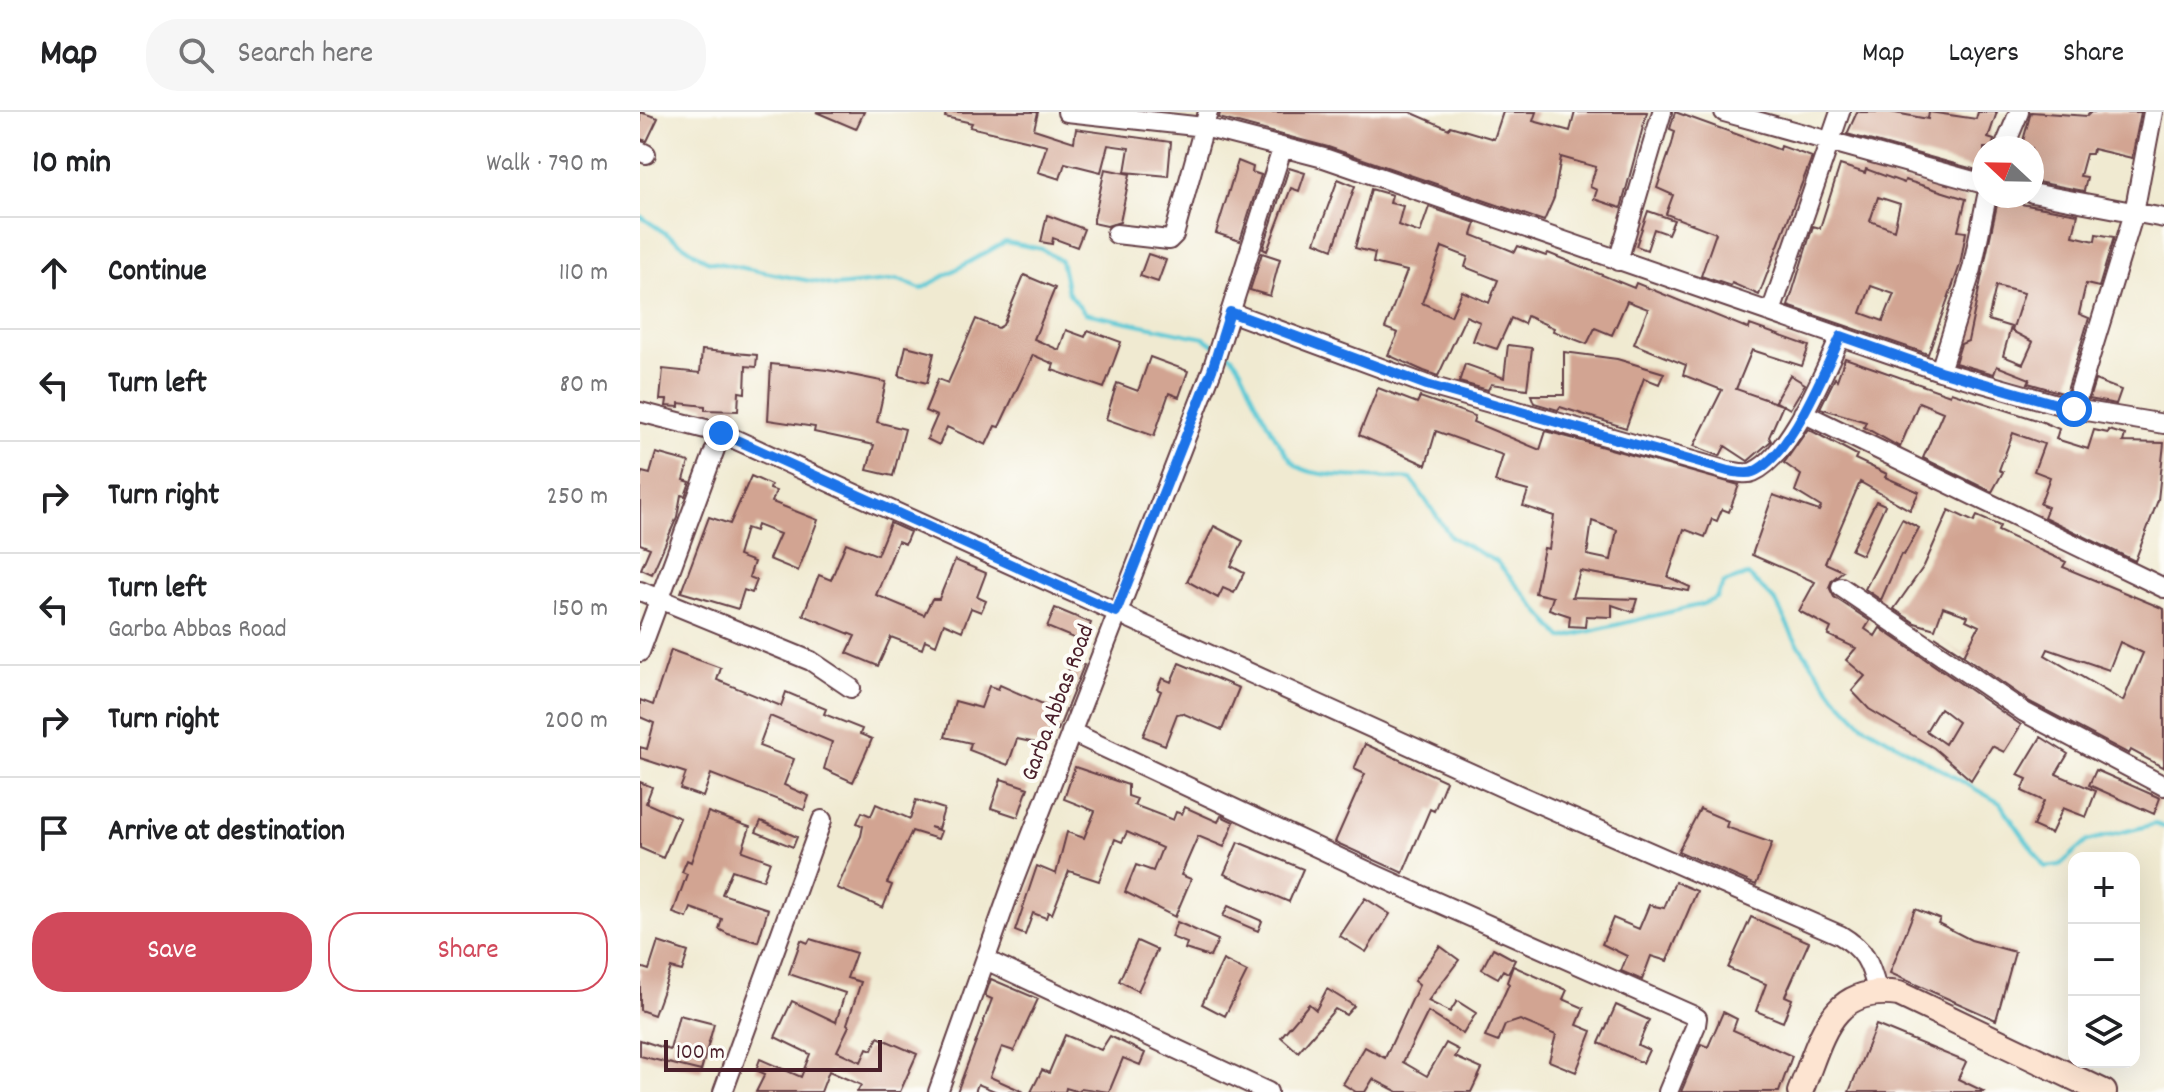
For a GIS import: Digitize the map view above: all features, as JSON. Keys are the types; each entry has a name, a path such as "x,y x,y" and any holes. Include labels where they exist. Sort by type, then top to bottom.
{"street":[{"path":"1067,112 1206,120 1282,149 1324,158 1940,371 2074,409 2164,424"},
{"path":"1618,261 1662,112"},
{"path":"1724,112 1972,181"},
{"path":"1771,312 1827,141 1840,112"},
{"path":"2009,136 2019,112"},
{"path":"2074,409 2134,213 2153,112"},
{"path":"1116,234 1154,241 1169,240 1174,235 1206,120"},
{"name":"Garba Abbas Road","path":"938,1092 1116,612 1212,370 1282,149"},
{"path":"2044,195 2164,218"},
{"path":"1940,371 1972,269 1985,208"},
{"path":"1230,312 1427,385 1728,471 1750,474 1769,462 1803,413 1841,336"},
{"path":"640,412 721,433 1840,935 1866,954 1877,990"},
{"path":"1803,413 2164,588"},
{"path":"640,652 721,433"},
{"path":"1841,587 2024,712 2164,786"},
{"path":"640,591 811,661 851,688"},
{"path":"1071,732 1364,869 1697,1018 1668,1092"},
{"path":"723,1092 822,820"},
{"path":"986,960 1268,1092"},
{"path":"1800,1092 1834,1012 1856,995 1877,990 1899,994 2104,1092"}],"building":[{"path":"640,112 658,118 647,141 640,139"},
{"path":"816,112 864,112 856,129"},
{"path":"946,112 1038,112 1034,129 1074,142 1076,129 1171,142 1168,176 1125,172 1129,148 1108,145 1101,172 1065,163 1060,179 1038,172 1047,145 970,127 972,123 945,117"},
{"path":"1220,112 1410,112 1449,129 1450,126 1494,139 1503,112 1536,112 1533,121 1570,131 1575,112 1647,112 1621,208 1594,199 1597,190 1590,187 1596,167 1561,157 1554,198 1544,221 1328,147 1219,118"},
{"path":"1675,112 1780,150 1781,146 1812,157 1759,295 1732,283 1731,286 1701,276 1716,233 1666,214 1673,195 1657,188 1672,144 1675,131 1670,129"},
{"path":"1857,112 1890,112 1928,119 1929,112 1976,119 1978,112 1997,112 1989,136 1972,136 1972,169 1847,134"},
{"path":"2031,112 2087,116 2091,112 2141,112 2132,158 2093,149 2092,154 2086,154 2080,176 2087,177 2084,191 2044,183 2044,136 2024,136"},
{"path":"1238,161 1253,167 1252,172 1261,175 1240,241 1216,233"},
{"path":"1840,165 1865,173 1866,169 1904,183 1905,180 1966,199 1958,231 1966,232 1960,265 1928,354 1788,306 1813,226 1820,228","holes":["1878,197 1900,204 1894,230 1870,221","1871,286 1894,294 1883,321 1861,313"]},
{"path":"1289,168 1305,173 1299,191 1291,188 1267,251 1263,249"},
{"path":"1105,169 1130,174 1120,222 1107,226 1093,223"},
{"path":"1338,179 1355,186 1333,249 1315,242"},
{"path":"1371,189 1392,195 1390,203 1403,206 1398,225 1420,233 1429,207 1476,223 1472,235 1515,252 1518,246 1546,256 1548,253 1634,288 1636,283 1749,329 1750,325 1809,346 1802,366 1752,350 1736,389 1782,405 1775,401 1790,375 1805,384 1790,409 1783,405 1769,437 1771,441 1748,461 1725,446 1720,456 1694,446 1722,390 1683,375 1686,365 1634,344 1648,309 1627,301 1612,335 1595,328 1587,344 1553,331 1554,328 1527,316 1524,324 1511,318 1497,349 1473,341 1480,322 1466,316 1438,376 1388,355 1398,333 1385,328 1407,271 1373,263 1375,253 1355,248","holes":["1442,247 1468,257 1465,267 1498,280 1489,303 1462,291 1451,316 1422,303"]},
{"path":"1996,208 2044,208 2078,214 2073,236 2095,241 2096,234 2114,237 2099,287 2086,284 2079,314 2089,318 2066,394 2028,383 2030,379 1997,366 1994,374 1955,363 1961,344 1968,341","holes":["1996,286 2024,293 2012,331 2033,342 2023,364 2003,356 2011,327 1988,320"]},
{"path":"1648,211 1674,220 1668,234 1654,229 1647,250 1636,246"},
{"path":"1047,215 1084,229 1077,247 1053,238 1052,244 1041,242"},
{"path":"1262,253 1280,259 1270,296 1250,290"},
{"path":"1148,254 1166,260 1158,282 1140,276"},
{"path":"1024,275 1055,288 1034,339 1059,350 1066,330 1085,337 1088,330 1121,342 1104,388 1052,370 1054,364 1033,355 999,427 995,426 986,445 947,427 939,445 927,439 937,416 925,411 938,379 948,383 976,319 998,328 1003,325"},
{"path":"1508,345 1532,348 1527,389 1491,384 1488,390 1459,382 1465,364 1504,378"},
{"path":"906,346 934,353 927,383 899,376"},
{"path":"702,350 757,355 756,367 746,366 745,393 739,392 738,411 705,410 705,406 679,403 679,407 666,406 667,400 660,400 663,369 700,373"},
{"path":"1564,352 1617,359 1664,373 1659,384 1644,378 1626,428 1560,407 1558,410 1534,403 1531,395 1564,395"},
{"path":"1150,357 1188,371 1179,397 1169,393 1154,436 1106,419 1117,383 1138,391"},
{"path":"1845,358 1950,395 1951,392 2043,422 2059,429 2056,439 2088,449 2094,430 2125,435 2123,442 2164,443 2158,500 2135,561 2044,517 2048,507 2040,504 2050,477 2034,471 2044,444 2013,433 1999,470 2003,472 1992,492 1923,458 1943,412 1919,402 1900,447 1864,427 1866,422 1820,408 1835,378 1837,380"},
{"path":"771,364 827,370 886,382 877,422 905,429 893,476 867,470 874,445 814,432 815,427 768,420"},
{"path":"2095,380 2121,390 2116,404 2089,399"},
{"path":"1378,388 1417,403 1420,397 1475,416 1473,422 1540,450 1546,431 1739,485 1729,512 1722,509 1717,521 1712,519 1705,537 1684,529 1668,577 1690,587 1689,591 1580,571 1572,597 1637,599 1633,612 1612,605 1612,617 1586,616 1585,627 1569,626 1570,616 1549,609 1553,597 1535,593 1544,548 1549,549 1554,516 1523,506 1528,491 1495,482 1503,455 1436,431 1426,465 1359,435","holes":["1592,521 1617,530 1611,560 1587,555"]},
{"path":"1808,429 1857,455 1855,459 1887,474 1885,477 1919,492 1910,510 1860,482 1825,563 1843,571 1829,587 1834,597 1870,621 1865,629 1875,636 1880,628 2021,725 2004,752 1992,746 1971,780 1934,748 1869,709 1852,691 1865,676 1846,660 1856,648 1828,635 1831,628 1799,611 1815,582 1752,555 1773,495 1819,511 1821,507 1795,491 1801,475 1784,463","holes":["1940,708 1958,722 1945,744 1926,731"]},
{"path":"656,453 689,462 684,480 690,482 685,496 681,495 677,517 652,574 641,569 650,548 640,544 640,478 642,472 650,474"},
{"path":"751,476 771,485 770,489 776,491 772,502 818,520 798,571 769,559 780,534 757,525 755,531 746,528 738,556 754,562 749,577 757,580 752,593 744,590 738,609 681,592 709,517 730,524"},
{"path":"1876,501 1885,505 1862,555 1851,550"},
{"path":"1949,510 1974,522 1977,516 2000,526 1998,531 2066,562 2063,567 2164,609 2164,768 2131,750 2129,754 2030,702 1935,636 1964,655 1979,626 1966,620 1968,616 1943,607 1935,629 1915,623 1894,609 1924,566","holes":["2120,642 2143,653 2123,701 2045,655 2048,649 2109,670"]},
{"path":"1902,519 1919,528 1904,555 1901,554 1881,600 1865,589"},
{"path":"890,523 910,532 905,544 898,541 876,595 924,615 932,599 939,599 955,560 986,573 977,597 986,601 981,612 971,608 962,631 944,623 936,645 925,640 922,649 891,637 878,666 847,653 855,636 803,615 819,575 831,580 846,543 877,555"},
{"path":"1214,526 1243,541 1231,566 1244,573 1234,593 1223,588 1218,598 1187,581"},
{"path":"1055,608 1091,623 1083,642 1047,627"},
{"path":"671,650 721,668 717,680 781,706 786,692 826,709 824,714 862,729 860,734 872,739 853,782 824,769 832,742 770,716 759,746 794,759 784,785 809,796 804,810 711,774 703,797 680,789 686,773 640,758 640,747 647,749 654,723 640,717 640,700 653,705"},
{"path":"1072,661 1084,665 1058,730 1050,726 1045,745 1017,739 1008,765 969,750 971,743 945,737 955,701 981,708 989,686 998,689 1000,685 1054,709"},
{"path":"1179,663 1239,688 1222,730 1182,713 1177,714 1165,745 1143,736 1161,691 1157,689 1162,678 1171,682"},
{"path":"2041,737 2068,754 2056,774 2096,791 2086,817 2063,808 2051,834 2033,826 2044,801 2022,791 2027,779 2018,775"},
{"path":"1365,744 1446,781 1434,811 1430,809 1403,873 1335,842 1365,774 1354,769"},
{"path":"1075,767 1128,785 1128,796 1137,799 1134,805 1173,820 1176,812 1182,814 1185,807 1218,822 1221,816 1234,822 1224,847 1198,836 1181,875 1191,879 1175,917 1125,892 1136,865 1153,871 1162,848 1127,832 1122,842 1115,839 1099,881 1069,871 1052,914 1048,912 1046,918 1033,913 1025,935 1015,931 1037,866 1056,874 1067,832 1084,838 1095,811 1064,799"},
{"path":"2096,770 2160,798 2154,814 2089,785"},
{"path":"1001,779 1028,788 1018,817 991,808"},
{"path":"640,782 652,787 646,803 680,818 663,858 640,848"},
{"path":"916,800 944,809 938,829 930,827 941,831 938,839 912,831 887,883 892,885 883,908 837,888 861,836 863,826 857,823 862,812 871,816 876,804 910,819"},
{"path":"1700,809 1728,821 1726,827 1772,843 1756,885 1678,851"},
{"path":"708,812 750,827 742,851 770,861 763,880 732,870 722,894 768,909 758,942 728,934 719,929 722,919 691,908 687,918 673,913 687,874 682,872 687,860 691,862"},
{"path":"761,821 797,837 793,847 756,832"},
{"path":"1238,842 1303,869 1289,902 1224,874"},
{"path":"1675,882 1697,891 1667,961 1651,956 1642,980 1621,971 1627,956 1602,944 1613,918 1639,929 1649,905 1664,908"},
{"path":"1365,898 1390,914 1366,952 1340,936"},
{"path":"1228,906 1262,921 1258,931 1223,916"},
{"path":"1915,909 1940,919 1938,923 1971,940 2015,952 1996,1020 1890,973"},
{"path":"1751,917 1809,942 1785,996 1792,999 1783,1022 1756,1011 1766,984 1728,968"},
{"path":"1177,922 1218,940 1210,957 1185,949 1187,943 1171,937"},
{"path":"810,939 856,953 847,978 861,982 847,1024 849,1026 837,1051 861,1062 867,1048 872,1050 878,1037 917,1054 900,1092 857,1092 861,1085 829,1071 821,1092 756,1092 765,1074 756,1070 760,1059 801,1077 810,1054 775,1037 792,1001 836,1022 845,993 789,974 801,940 808,943"},
{"path":"1137,941 1157,950 1138,991 1119,981"},
{"path":"658,942 688,952 682,971 671,968 654,1015 640,1010 640,967 649,970"},
{"path":"1440,946 1459,960 1428,1001 1450,1012 1457,1001 1476,1013 1463,1034 1428,1012 1403,1062 1427,1076 1446,1043 1459,1050 1455,1057 1482,1069 1471,1092 1398,1092 1373,1079 1365,1092 1356,1092 1343,1084 1365,1047 1385,1058 1419,985 1414,981"},
{"path":"1493,948 1515,960 1508,973 1503,970 1498,978 1482,969"},
{"path":"1223,960 1247,972 1225,1016 1202,1004"},
{"path":"1513,966 1567,990 1563,999 1584,1008 1577,1025 1592,1031 1576,1072 1549,1061 1556,1035 1520,1020 1505,1025 1498,1042 1485,1037 1509,984"},
{"path":"991,979 1038,999 1014,1051 1002,1047 990,1077 1024,1092 997,1092 978,1084 975,1092 957,1092 992,999 985,996"},
{"path":"1327,989 1354,1006 1346,1015 1335,1009 1298,1052 1281,1037 1309,1004 1316,1010"},
{"path":"1616,1005 1649,1020 1638,1045 1649,1050 1643,1063 1599,1043"},
{"path":"1723,1012 1737,1019 1733,1030 1792,1056 1779,1092 1681,1092 1701,1044 1708,1047"},
{"path":"679,1015 714,1024 701,1071 640,1056 640,1040 670,1050"},
{"path":"1876,1025 1966,1062 1958,1079 1985,1092 1849,1092"},
{"path":"1065,1035 1101,1050 1110,1036 1145,1053 1140,1065 1123,1058 1109,1092 1081,1088 1079,1092 1066,1088 1065,1092 1031,1092 1042,1070 1049,1073"}],"waterway":[{"path":"640,216 707,261 836,286 899,280 921,289 1005,242 1042,249 1061,261 1068,292 1085,313 1204,338 1214,345"},
{"path":"1225,351 1239,366 1273,433 1296,465 1304,470 1333,475 1411,479 1451,537 1497,562 1562,638 1703,604 1716,598 1724,583 1748,575 1776,602 1794,638 1835,696 1863,725 2000,803 2045,867 2060,865 2087,841 2155,824 2164,827"}],"route":[{"path":"721,433 1116,612 1212,370 1230,312 1427,385 1728,471 1750,474 1769,462 1803,413 1841,336 1940,371 2074,409"}]}
